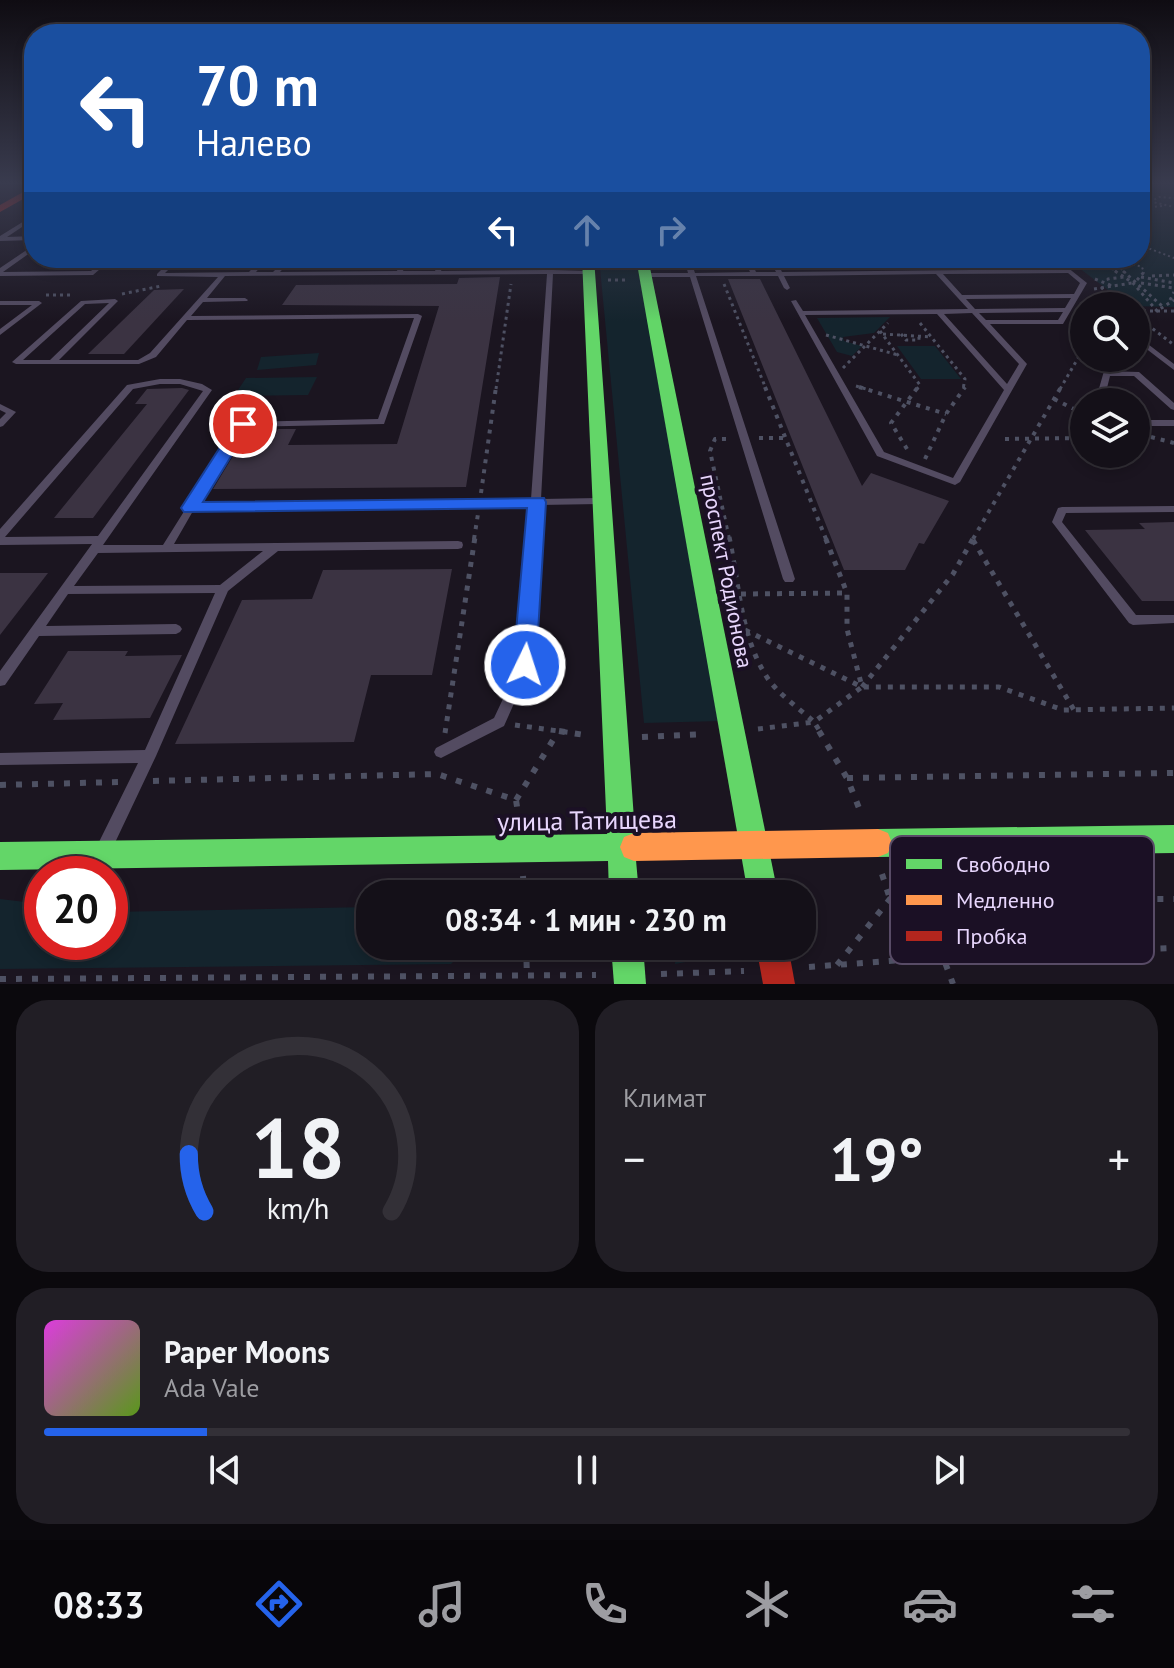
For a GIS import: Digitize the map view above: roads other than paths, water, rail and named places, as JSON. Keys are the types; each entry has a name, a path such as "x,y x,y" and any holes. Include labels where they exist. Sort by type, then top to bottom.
{"street":[{"path":"588,268 623,880"},
{"name":"проспект Родионова","path":"644,268 760,880"},
{"name":"улица Татищева","path":"1154,839 1174,839"},
{"name":"улица Татищева","path":"0,856 621,845 890,844"}],"lane":[{"path":"16,229 0,239 24,238"},
{"path":"0,272 24,254"},
{"path":"0,272 93,273 99,268"},
{"path":"166,268 159,275 551,273 574,268"},
{"path":"251,274 256,268"},
{"path":"275,274 280,268"},
{"path":"399,274 401,268"},
{"path":"437,274 439,268"},
{"path":"441,752 499,722 525,665 551,268"},
{"path":"656,268 692,274 754,274 786,268"},
{"path":"690,268 789,579"},
{"path":"751,268 754,274"},
{"path":"912,268 916,273"},
{"path":"1066,268 1084,283 1078,292"},
{"path":"778,270 916,273 1068,270"},
{"path":"778,270 787,288"},
{"path":"794,301 880,454 955,482 1023,364 937,272"},
{"path":"52,362 115,301 83,302 16,362 52,362 139,362 153,355 223,275"},
{"path":"960,297 1070,296"},
{"path":"201,300 245,300"},
{"path":"0,303 39,303 0,333"},
{"path":"984,322 1060,322 1070,305"},
{"path":"802,313 1067,310"},
{"path":"939,312 1008,390"},
{"path":"166,549 243,424 381,422 418,316 186,318"},
{"path":"1150,348 1174,368"},
{"path":"1103,388 1107,373 1136,374 1174,407"},
{"path":"0,538 130,387 145,383 193,382 208,390 0,681"},
{"path":"0,407 12,412 0,424"},
{"path":"1150,423 1174,423"},
{"path":"190,508 602,501"},
{"path":"1174,509 1062,510 1057,522 1133,620 1174,619"},
{"path":"0,538 166,549 458,545"},
{"path":"101,853 149,756 223,589 274,548"},
{"path":"64,590 223,589"},
{"path":"35,631 176,629"},
{"path":"0,759 149,756"}]}
